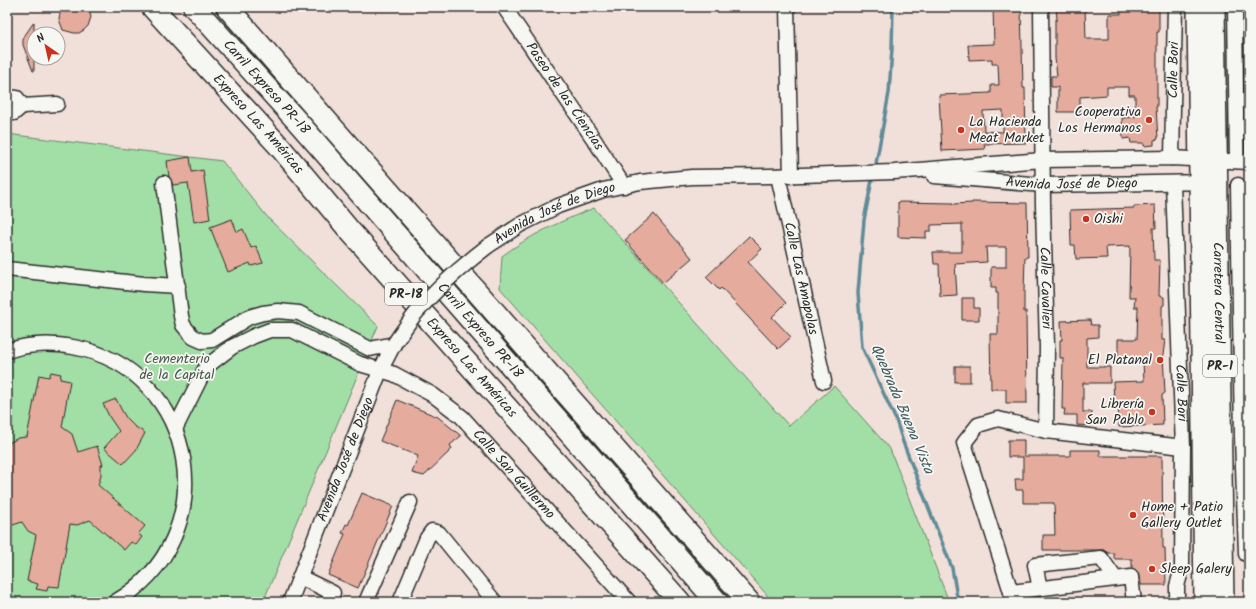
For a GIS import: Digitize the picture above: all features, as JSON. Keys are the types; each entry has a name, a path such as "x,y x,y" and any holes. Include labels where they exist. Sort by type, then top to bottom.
{"highway":[{"name":"Expreso Las Américas","path":"152,7 279,146 355,237 680,602"},
{"name":"Carril Expreso PR-18","path":"194,7 302,127 717,602"},
{"path":"227,7 749,602"},
{"name":"Carretera Central","path":"1198,7 1208,160"},
{"name":"Carretera Central","path":"1205,602 1208,160 1214,7"},
{"name":"Carretera Central","path":"1208,182 1223,602"}],"street":[{"name":"Paseo de las Ciencias","path":"504,7 624,186"},
{"name":"Calle Las Amapolas","path":"787,7 785,176 824,381"},
{"name":"Calle Cavalieri","path":"1041,7 1047,347 1046,431"},
{"name":"Calle Bori","path":"1172,158 1175,7"},
{"path":"1235,7 1243,162"},
{"path":"7,97 17,98 22,106"},
{"path":"7,112 14,113 22,106 57,104"},
{"name":"Avenida José de Diego","path":"290,602 380,371 394,344 415,314 440,287 468,261 520,225 558,206 603,190 640,182 692,177 785,176 894,172 1043,160 1172,158 1243,162"},
{"name":"Avenida José de Diego","path":"894,172 1044,185 1173,184 1208,182 1244,186"},
{"path":"164,183 183,325 193,337 202,341 212,340 249,317 263,313 278,312 299,313 370,349 394,344"},
{"name":"Calle Bori","path":"1173,184 1183,447 1182,568 1177,586 1177,602"},
{"path":"1244,186 1242,437 1246,554"},
{"path":"7,269 144,284 178,286"},
{"name":"Calle San Guillermo","path":"176,429 206,367 232,347 254,336 270,330 292,330 360,364 394,374 408,381 433,395 462,417 626,601"},
{"path":"7,351 23,347 52,345 81,348 108,358 132,373 143,382 162,404 176,429 184,457 186,487 185,501 177,530 156,568 135,589 115,602"},
{"path":"1134,602 1131,577 1040,588 1012,597 964,443 978,425 998,419 1046,431 1183,447"},
{"path":"366,602 410,502"},
{"path":"400,602 427,538 432,531 439,533 495,602"},
{"path":"1040,588 1035,565 1101,558 1115,578"},
{"path":"300,577 333,592 329,602"}],"green space":[{"name":"Cementerio de la Capital","path":"7,134 222,161 269,219 378,326 263,602 7,602"},
{"path":"594,208 789,426 834,386 890,449 949,602 773,602 500,288 502,256 524,241 546,229"}],"building":[{"path":"63,7 88,7 91,17 88,26 84,30 79,33 74,33 66,31 66,26 62,26 59,19"},
{"path":"993,7 1021,7 1026,143 984,144 985,149 942,151 939,95 991,93 991,85 999,85 998,64 992,64 992,59 969,60 968,45 994,44","holes":["1003,110 1003,132 984,131 983,111"]},
{"path":"1056,7 1085,7 1086,39 1109,39 1109,14 1121,14 1121,7 1159,7 1159,32 1157,32 1156,107 1158,139 1154,140 1154,145 1144,146 1144,143 1131,143 1130,138 1123,139 1122,118 1135,117 1135,95 1129,95 1129,87 1107,87 1107,95 1080,97 1080,112 1058,112 1058,87 1051,87 1051,76 1057,76 1055,58 1055,20 1057,20"},
{"path":"26,34 26,53 23,45"},
{"path":"190,157 192,172 203,170 210,219 194,222 188,183 173,185 169,177 167,161"},
{"path":"898,202 953,204 972,202 1027,203 1028,257 1025,257 1024,312 1026,311 1027,403 1006,403 1006,389 991,389 990,334 998,334 998,293 996,293 996,288 991,288 991,267 1006,267 1006,247 986,247 987,262 955,264 957,295 940,296 939,264 934,264 933,252 962,252 962,224 931,225 931,231 926,231 926,238 898,237"},
{"path":"1155,205 1156,228 1153,228 1154,260 1160,260 1159,296 1164,297 1164,305 1162,306 1162,340 1165,340 1163,355 1165,393 1162,395 1163,425 1119,427 1118,401 1114,401 1113,382 1144,381 1143,362 1118,362 1118,339 1137,339 1138,307 1134,307 1135,297 1129,297 1130,246 1106,247 1107,258 1076,259 1075,245 1071,245 1070,210 1134,208 1134,206"},
{"path":"654,214 692,258 663,283 625,240"},
{"path":"232,219 237,232 243,229 251,248 256,246 263,263 251,266 250,263 228,272 210,227"},
{"path":"749,236 762,249 748,262 786,303 772,317 791,337 778,349 721,288 719,290 706,277"},
{"path":"962,298 974,298 974,308 979,308 979,320 962,320"},
{"path":"1090,320 1091,325 1098,325 1098,337 1087,338 1087,367 1110,367 1110,383 1083,383 1083,412 1092,412 1091,426 1077,425 1077,415 1064,415 1065,409 1062,409 1063,358 1060,358 1060,340 1062,340 1061,321"},
{"path":"955,366 970,366 970,382 955,382"},
{"path":"51,372 61,374 60,379 70,381 62,427 72,434 78,452 97,446 103,465 101,465 101,475 98,485 145,526 138,534 142,537 136,545 131,542 124,550 90,520 77,525 70,524 59,587 48,586 47,591 36,589 38,584 27,581 36,535 28,531 22,522 7,527 7,444 18,438 27,437 39,375 49,377"},
{"path":"116,399 127,419 134,426 145,433 136,450 123,464 104,448 119,431 103,404"},
{"path":"397,400 438,417 461,436 450,445 452,449 424,476 412,473 418,456 380,441"},
{"path":"1008,440 1024,440 1024,456 1070,456 1070,450 1100,450 1100,456 1162,456 1163,548 1165,548 1166,585 1141,585 1140,574 1135,569 1132,569 1132,559 1114,559 1114,553 1108,553 1104,550 1043,550 1043,535 1055,535 1054,503 1023,503 1023,490 1016,490 1015,479 1023,479 1023,457 1008,457"},
{"path":"362,493 393,506 358,588 328,575 345,534 342,533 346,524 348,525"}],"waterway":[{"name":"Quebrada Buena Vista","path":"875,169 889,93 893,7"},
{"name":"Quebrada Buena Vista","path":"873,175 864,220 858,293 862,347 896,420 903,442 952,568 958,602"}],"place":[{"name":"Cooperativa Los Hermanos","path":"1149,120"},
{"name":"La Hacienda Meat Market","path":"961,130"},
{"name":"Oishi","path":"1086,219"},
{"name":"El Platanal","path":"1160,360"},
{"name":"Librería San Pablo","path":"1152,412"},
{"name":"Home + Patio Gallery Outlet","path":"1133,515"},
{"name":"Sleep Galery","path":"1152,569"}]}
